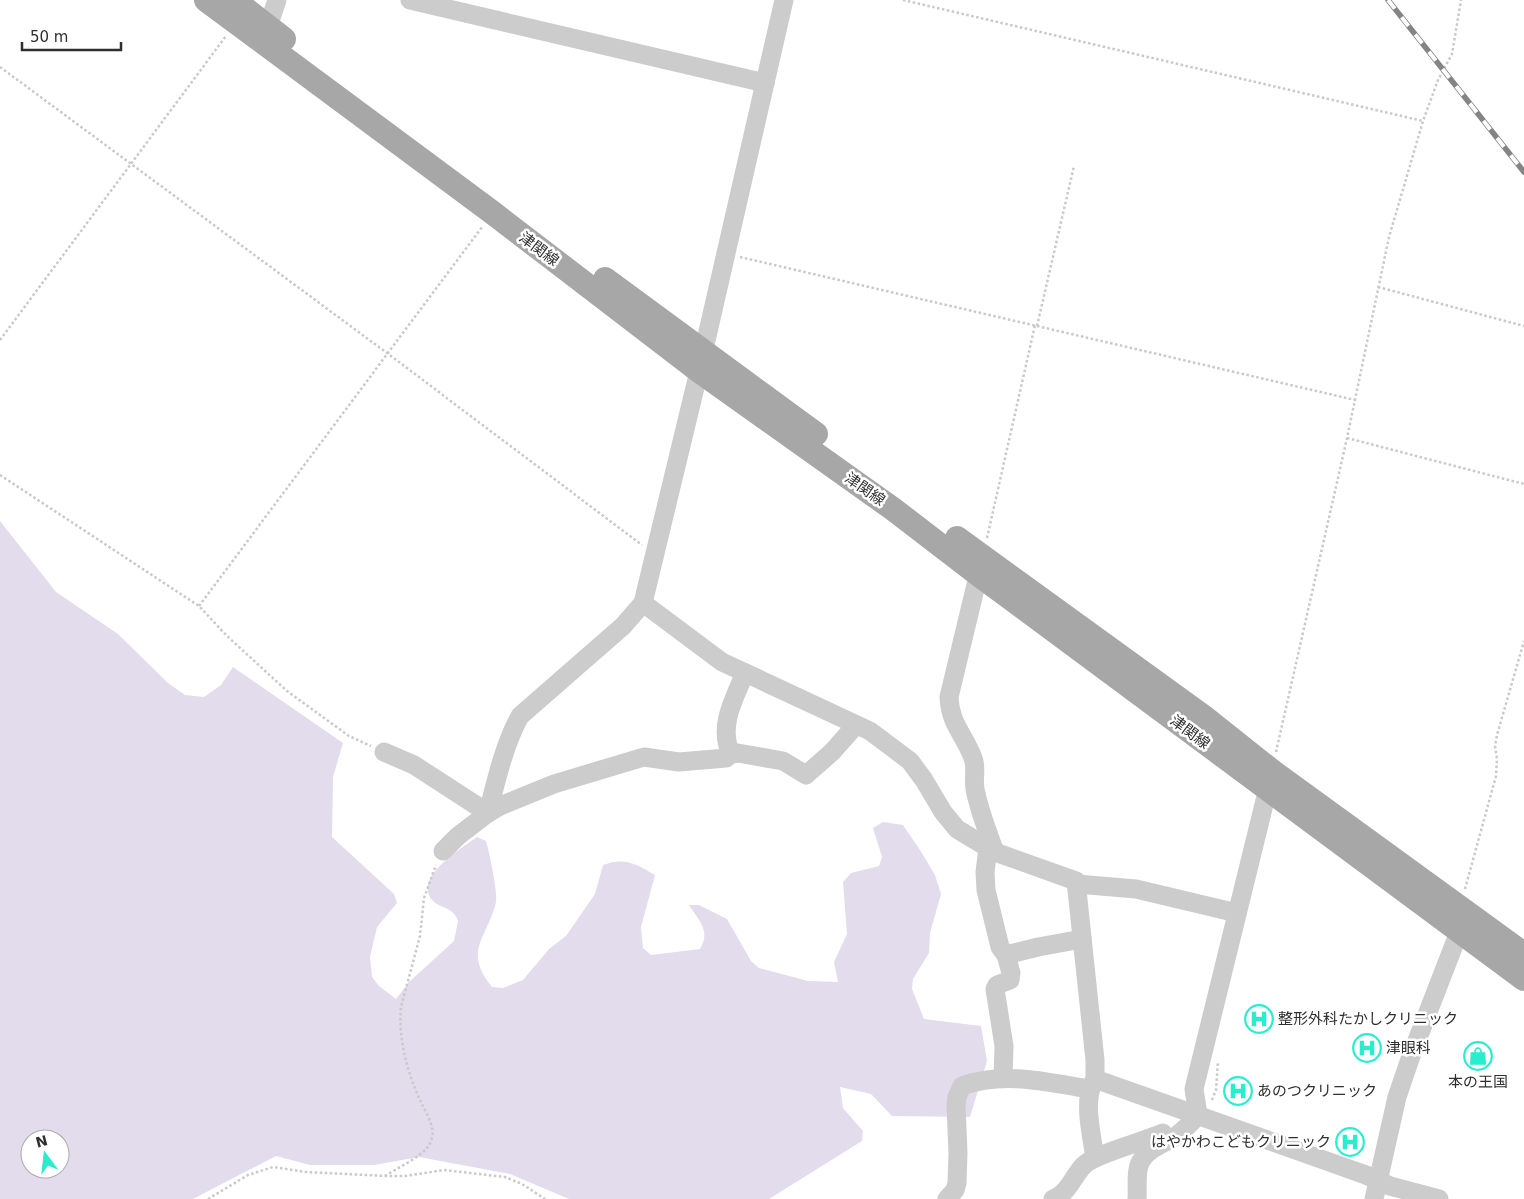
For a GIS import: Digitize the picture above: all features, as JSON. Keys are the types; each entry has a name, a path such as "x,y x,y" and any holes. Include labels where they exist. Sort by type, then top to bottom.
{"main road":[{"name":"津関線","path":"206,0 268,27 893,509 981,566 1270,780 1459,932 1524,979"},
{"name":"津関線","path":"235,11 493,213 701,361"},
{"name":"津関線","path":"1270,780 1460,906 1524,954"}],"street":[{"path":"268,27 277,0"},
{"path":"410,0 765,83"},
{"path":"488,813 506,748 520,716 622,626 643,602 701,361 784,0"},
{"path":"981,566 949,697 949,710 952,720 973,758 976,768 975,787 992,850 985,872 986,890 1000,947 1006,955 1011,973 1011,978 1008,982 997,985 995,989 1004,1046 1003,1078"},
{"path":"643,602 722,662 870,732 910,761 943,812 957,829 992,850 1076,881 1095,1060 1089,1116 1095,1158"},
{"path":"731,754 727,745 725,727 745,673"},
{"path":"443,851 458,836 500,806 554,784 644,757 679,762 726,758 731,754 738,753 783,761 806,775 832,752 856,725"},
{"path":"384,752 414,765 488,813"},
{"path":"1198,1115 1194,1088 1270,780"},
{"path":"1077,884 1136,889 1237,913"},
{"path":"1374,1199 1397,1097 1459,932 1460,906"},
{"path":"1006,955 1082,939"},
{"path":"952,1191 958,1153 956,1105 960,1089 962,1086 970,1083 1003,1078 1092,1084 1198,1115 1390,1186 1439,1199"},
{"path":"1053,1199 1061,1196 1084,1164 1095,1158 1149,1139 1198,1115"},
{"path":"1137,1199 1138,1172 1141,1159 1151,1150 1180,1133 1198,1115"}],"path":[{"path":"903,0 1422,121"},
{"path":"1270,780 1389,237 1422,121 1438,80 1452,54 1461,0"},
{"path":"0,340 130,164 235,11"},
{"path":"0,67 388,354 654,554"},
{"path":"981,566 1074,166"},
{"path":"199,606 493,213"},
{"path":"725,254 1354,400"},
{"path":"1378,287 1524,326"},
{"path":"1346,438 1524,484"},
{"path":"0,475 199,606 287,691 350,736 384,752"},
{"path":"1460,906 1496,776 1497,759 1495,746 1500,721 1524,641"},
{"path":"384,1176 426,1150 432,1140 433,1130 430,1120 419,1100 408,1069 400,1019 401,1007 420,936 424,898 443,851"},
{"path":"208,1199 248,1174 273,1167 306,1172 384,1176 405,1176 444,1170 505,1177 522,1184 546,1199"}],"shaded area":[{"path":"0,521 56,592 118,634 168,683 185,695 204,697 221,685 233,667 343,743 333,777 332,837 394,894 397,903 377,927 370,957 372,977 379,986 396,999 409,982 454,941 458,921 452,912 432,900 428,891 429,882 442,864 477,837 486,841 496,890 496,902 480,944 479,963 483,974 492,987 503,988 523,980 549,949 566,936 595,894 603,865 618,862 630,863 655,875 641,927 643,948 651,955 700,949 703,943 704,931 700,921 689,905 699,905 727,919 751,961 759,968 808,981 838,982 834,962 847,934 843,882 851,873 879,866 882,857 873,828 883,822 903,825 935,875 941,894 930,933 929,953 913,979 912,989 924,1019 981,1026 987,1061 970,1117 892,1116 871,1094 840,1087 843,1108 863,1131 862,1141 769,1199 569,1199 510,1174 419,1157 374,1165 310,1165 276,1156 193,1199 0,1199"}],"railway":[{"path":"1388,0 1524,172"}],"place":[{"name":"整形外科たかしクリニック","path":"1259,1019"},
{"name":"津眼科","path":"1367,1048"},
{"name":"本の王国","path":"1478,1056"},
{"name":"あのつクリニック","path":"1238,1091"},
{"name":"はやかわこどもクリニック","path":"1350,1142"}]}
